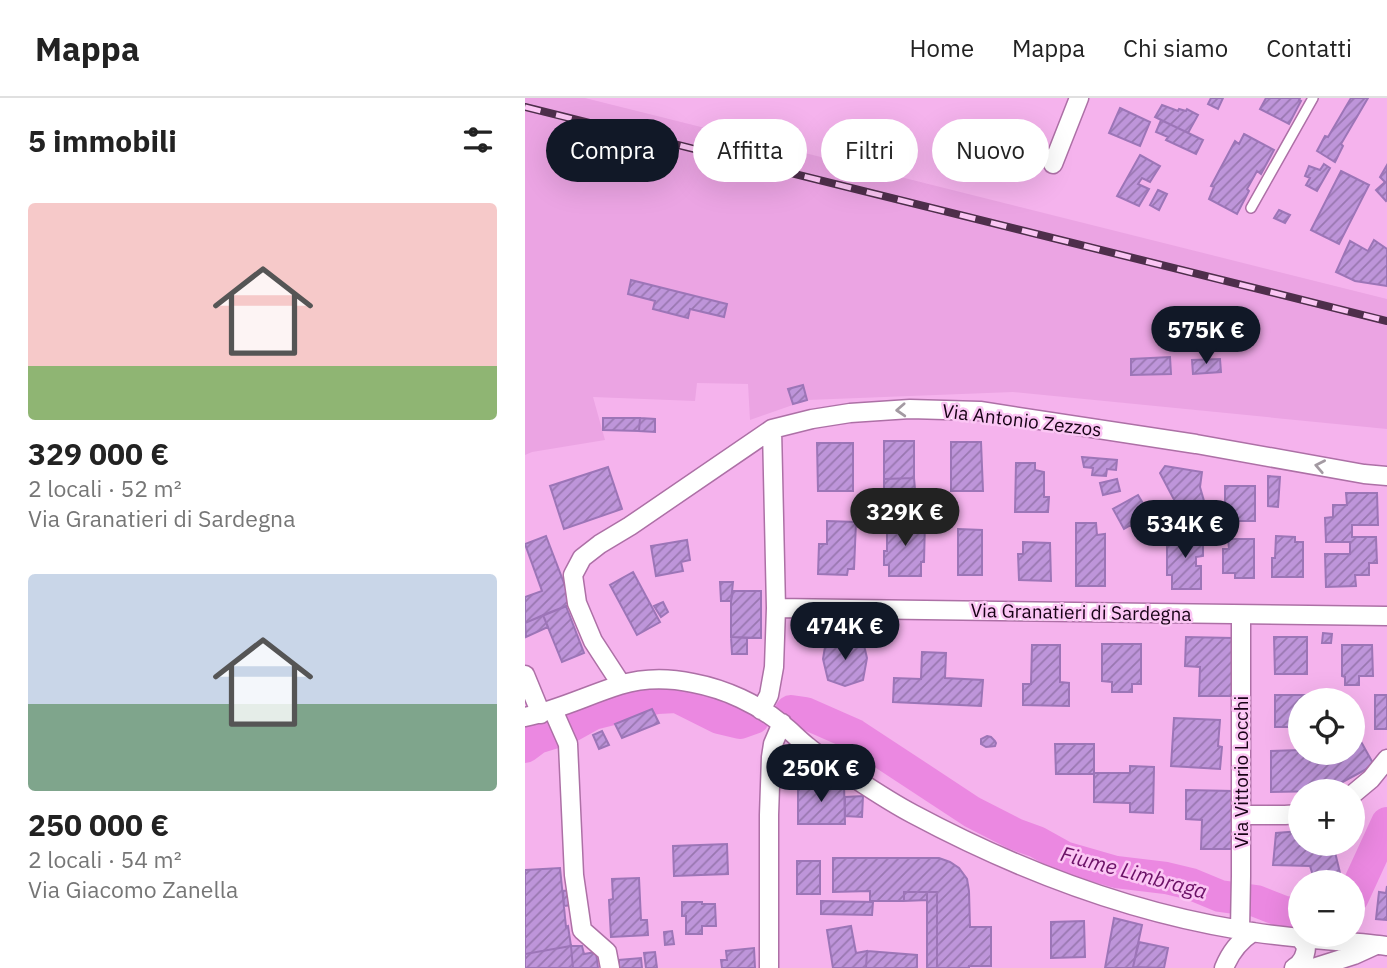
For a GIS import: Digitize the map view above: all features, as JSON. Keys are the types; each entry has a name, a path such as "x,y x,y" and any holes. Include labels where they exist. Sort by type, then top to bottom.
{"street":[{"path":"1053,164 1079,98"},
{"name":"Via Antonio Zezzos","path":"621,684 593,641 577,603 573,575 582,558 772,429 850,413 910,409 980,411 1387,476"},
{"path":"761,710 773,681 776,608 772,429"},
{"name":"Via Granatieri di Sardegna","path":"776,608 1387,617"},
{"name":"Via Vittorio Locchi","path":"1225,965 1230,938 1239,927 1241,615"},
{"path":"525,675 545,715 568,744 574,875 582,930 607,952 610,968"},
{"path":"545,715 621,684 657,679 692,683 730,694 782,723 807,746 910,813 1040,875 1116,901 1288,937"},
{"path":"769,968 771,757 782,723"},
{"path":"1365,784 1387,759"},
{"path":"1241,815 1288,814"},
{"path":"1314,968 1382,945"},
{"path":"1293,968 1302,961 1306,947"}],"lane":[{"path":"1251,208 1313,98"}],"shaded area":[{"path":"525,98 585,98 669,119 546,119 546,182 679,182 679,122 693,125 693,182 807,182 807,154 821,157 821,182 918,181 1387,299 1387,429 1013,392 807,400 750,420 748,384 697,383 695,401 593,397 605,440 525,455"}],"building":[{"path":"1211,98 1223,98 1218,109 1208,104"},
{"path":"1266,98 1300,98 1301,101 1289,124 1260,109"},
{"path":"1351,98 1368,98 1341,144 1343,146 1335,162 1317,151"},
{"path":"1162,105 1178,111 1187,109 1198,115 1188,133 1155,117"},
{"path":"1120,108 1150,122 1140,146 1109,133"},
{"path":"1161,120 1203,140 1196,154 1166,140 1168,137 1156,132"},
{"path":"1244,134 1274,150 1261,174 1257,171 1237,214 1209,199 1214,187 1211,186 1235,141 1239,144"},
{"path":"1140,155 1160,166 1150,182 1142,178 1138,184 1149,189 1139,206 1117,196"},
{"path":"1324,164 1330,168 1317,191 1306,185 1310,178 1305,176 1309,166 1320,170"},
{"path":"1387,165 1386,201 1376,190 1385,182 1380,177"},
{"path":"1341,171 1369,185 1339,244 1311,230"},
{"path":"1158,190 1167,194 1159,210 1150,205"},
{"path":"1279,210 1290,215 1285,223 1274,218"},
{"path":"1374,240 1387,249 1387,286 1355,281 1336,272 1350,241 1368,251"},
{"path":"631,280 727,304 724,317 690,309 688,318 653,309 655,301 628,294"},
{"path":"1170,357 1171,374 1131,375 1131,359"},
{"path":"1220,359 1221,372 1193,374 1192,360"},
{"path":"803,385 807,400 793,404 788,389"},
{"path":"603,418 640,418 639,431 603,430"},
{"path":"640,418 655,419 655,432 639,431"},
{"path":"884,441 914,441 914,478 884,479"},
{"path":"951,442 981,442 983,491 951,491"},
{"path":"817,443 853,443 853,491 818,491"},
{"path":"1082,457 1117,460 1116,470 1107,469 1106,476 1092,475 1093,468 1084,467"},
{"path":"1016,463 1035,463 1035,470 1044,472 1044,497 1049,497 1048,512 1015,512"},
{"path":"1165,466 1202,472 1200,487 1204,501 1180,511 1160,473"},
{"path":"608,467 622,509 564,529 550,486"},
{"path":"1268,476 1280,477 1278,507 1268,506"},
{"path":"914,478 915,489 884,489 884,479"},
{"path":"1117,479 1120,491 1103,495 1100,483"},
{"path":"1225,486 1255,486 1255,521 1225,521"},
{"path":"1346,493 1377,493 1378,525 1352,525 1352,537 1376,537 1377,563 1369,563 1369,575 1355,575 1356,586 1326,587 1325,554 1350,554 1350,542 1326,542 1325,518 1333,517 1333,505 1347,505"},
{"path":"1138,495 1150,515 1143,519 1146,524 1134,531 1131,525 1124,529 1113,509"},
{"path":"893,506 940,507 940,521 893,521"},
{"path":"827,521 856,522 854,569 848,569 847,575 818,574 819,544 827,544"},
{"path":"887,521 925,521 921,576 889,576 889,565 884,565"},
{"path":"1076,523 1096,523 1097,535 1105,534 1105,586 1076,586"},
{"path":"958,529 982,530 982,575 958,575"},
{"path":"1177,532 1203,532 1203,556 1196,557 1196,566 1201,566 1201,589 1172,589 1172,575 1167,575 1167,541 1177,541"},
{"path":"546,536 572,604 525,623 525,597 542,591 525,544"},
{"path":"1276,536 1295,537 1295,542 1303,542 1303,577 1272,577"},
{"path":"1228,539 1254,539 1254,578 1235,578 1235,573 1223,573 1223,549 1229,549"},
{"path":"687,540 690,560 681,562 683,571 656,576 651,546"},
{"path":"1023,542 1050,543 1051,581 1019,580 1018,554 1023,554"},
{"path":"633,572 660,622 637,635 610,585"},
{"path":"720,582 733,582 731,601 721,601"},
{"path":"733,591 761,591 761,638 731,637"},
{"path":"663,602 668,612 661,617 654,606"},
{"path":"566,606 584,653 562,662 543,615"},
{"path":"543,615 548,627 526,637 525,623"},
{"path":"1323,633 1332,634 1331,643 1322,643"},
{"path":"731,637 747,638 747,654 732,654"},
{"path":"1186,637 1232,638 1232,696 1199,696 1200,667 1185,666"},
{"path":"1274,637 1307,637 1307,674 1275,674"},
{"path":"826,641 863,641 867,658 863,680 845,686 828,680 823,659"},
{"path":"1102,644 1141,644 1141,684 1132,684 1132,692 1112,692 1112,682 1102,681"},
{"path":"1032,645 1060,645 1060,682 1069,683 1069,706 1023,705 1023,684 1031,684"},
{"path":"1342,645 1372,645 1373,676 1359,676 1359,685 1345,685 1345,677 1342,676"},
{"path":"922,652 946,653 945,678 983,680 981,706 893,702 894,678 921,679"},
{"path":"1275,695 1288,695 1288,727 1275,727"},
{"path":"1375,695 1387,695 1387,729 1375,729"},
{"path":"652,709 659,723 622,738 615,724"},
{"path":"1174,718 1220,720 1220,769 1171,766"},
{"path":"602,731 609,745 599,749 593,735"},
{"path":"987,736 995,741 995,746 986,747 981,744 981,739"},
{"path":"1055,744 1094,744 1094,774 1056,774"},
{"path":"1365,749 1374,765 1348,779 1288,779 1288,792 1271,792 1271,751 1288,750 1288,765 1365,765"},
{"path":"1130,766 1154,767 1153,813 1130,812 1130,803 1094,802 1094,773 1130,773"},
{"path":"798,783 844,783 845,824 798,824"},
{"path":"1186,790 1233,791 1232,849 1201,849 1202,820 1186,819"},
{"path":"863,796 862,817 845,816 845,797"},
{"path":"1288,832 1288,856 1336,856 1339,870 1311,870 1310,866 1273,865 1276,833"},
{"path":"727,844 728,874 674,876 673,846"},
{"path":"833,858 939,858 959,868 967,879 970,927 991,927 991,966 937,968 937,892 904,892 904,901 870,901 870,891 833,892"},
{"path":"797,861 820,861 820,894 797,894"},
{"path":"560,868 566,927 568,926 571,946 525,954 525,870"},
{"path":"639,878 641,920 647,920 648,935 611,937 609,900 613,899 612,879"},
{"path":"1387,886 1387,920 1376,919 1379,892 1386,893"},
{"path":"572,890 573,905 564,906 563,891"},
{"path":"904,892 927,892 927,900 904,901"},
{"path":"927,892 937,892 937,968 927,968"},
{"path":"821,901 873,902 872,915 821,914"},
{"path":"682,902 715,904 716,926 702,926 702,934 686,934 686,916 682,916"},
{"path":"1114,918 1142,925 1133,967 1138,968 1105,968"},
{"path":"1084,921 1085,957 1051,958 1051,922"},
{"path":"851,926 856,953 867,951 866,968 833,968 827,930"},
{"path":"672,931 674,944 665,945 664,932"},
{"path":"1139,942 1168,948 1164,968 1133,967"},
{"path":"571,946 573,968 525,968 525,954"},
{"path":"571,946 582,946 584,954 596,952 598,968 573,968"},
{"path":"754,948 755,968 722,968 721,960 727,960 726,951"},
{"path":"867,951 917,955 917,968 866,968"},
{"path":"655,952 657,968 646,968 644,953"},
{"path":"641,958 642,968 619,968 619,960"}],"waterway":[{"name":"Fiume Limbraga","path":"525,747 537,738 566,729 593,714 657,698 677,697 719,718 740,723 754,718"},
{"name":"Fiume Limbraga","path":"791,711 805,713 855,735 972,812 1064,857 1116,872 1191,884 1220,896 1256,901 1288,912"},
{"name":"Fiume Limbraga","path":"1365,871 1387,823"}],"railway":[{"path":"525,107 1387,321"}]}
